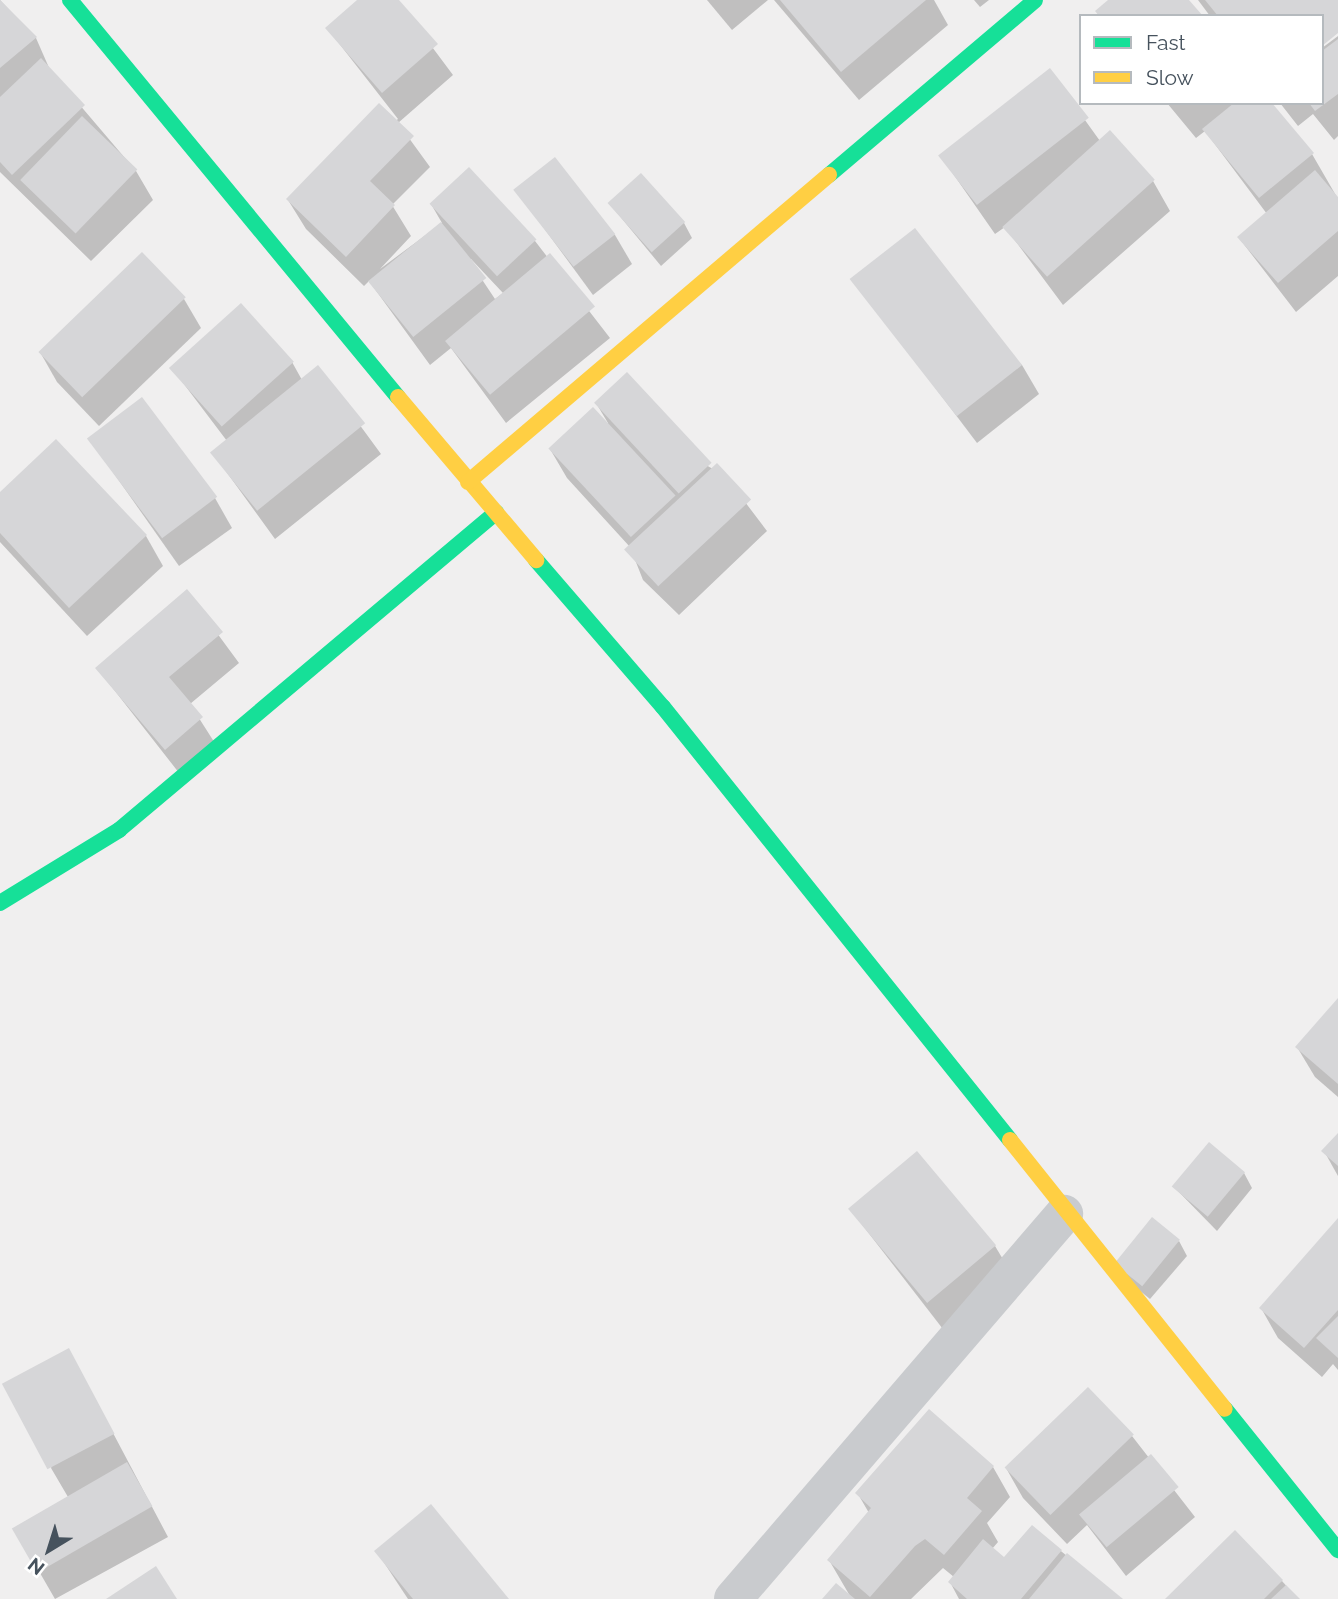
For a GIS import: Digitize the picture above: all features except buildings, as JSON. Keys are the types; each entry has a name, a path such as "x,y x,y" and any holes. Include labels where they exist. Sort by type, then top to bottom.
{"street":[{"path":"70,0 468,482 663,707 1065,1213 1338,1550"},
{"path":"468,482 1035,0"},
{"path":"0,903 120,830 496,513"},
{"path":"733,1599 1065,1213"}],"traffic: fast":[{"path":"70,0 398,397"},
{"path":"829,175 1035,0"},
{"path":"0,903 119,830 496,513"},
{"path":"536,560 663,707 1010,1140"},
{"path":"1225,1409 1338,1550"}],"traffic: slow":[{"path":"468,482 829,175"},
{"path":"398,397 536,560"},
{"path":"1010,1140 1225,1409"}]}
